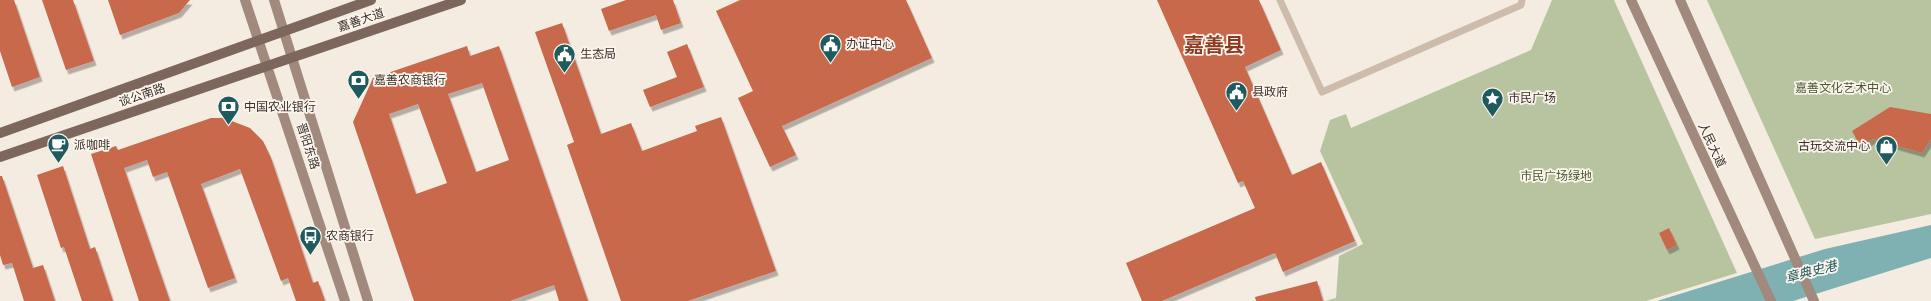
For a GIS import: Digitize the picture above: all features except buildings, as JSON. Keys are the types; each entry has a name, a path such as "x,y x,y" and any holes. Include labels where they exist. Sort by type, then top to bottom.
{"main road":[{"name":"晋阳东路","path":"245,0 345,301"},
{"name":"晋阳东路","path":"274,0 368,301"},
{"name":"嘉善大道","path":"283,30 372,0"},
{"name":"嘉善大道","path":"292,57 461,0"},
{"name":"人民大道","path":"1631,0 1771,301"},
{"path":"1680,0 1814,301"},
{"name":"谈公南路","path":"0,133 283,30"},
{"name":"谈公南路","path":"0,158 292,57"}],"lane":[{"path":"1280,0 1322,92 1521,5 1522,0"}],"green space":[{"name":"市民广场绿地","path":"1552,0 1614,0 1737,273 1646,301 1325,301 1336,298 1339,256 1363,244 1320,151 1330,120 1346,114 1351,128 1531,50"},
{"name":"嘉善文化艺术中心","path":"1707,0 1931,0 1931,214 1815,239"}],"water":[{"name":"章典史港","path":"1931,225 1931,258 1793,301 1657,301 1825,249"}],"place":[{"name":"办证中心","path":"830,64"},
{"name":"生态局","path":"565,74"},
{"name":"嘉善农商银行","path":"358,100"},
{"name":"县政府","path":"1236,112"},
{"name":"市民广场","path":"1493,118"},
{"name":"中国农业银行","path":"229,126"},
{"name":"派咖啡","path":"59,164"},
{"name":"古玩交流中心","path":"1886,166"},
{"name":"农商银行","path":"310,256"}],"district":[{"name":"嘉善县","path":"1214,45"}]}
